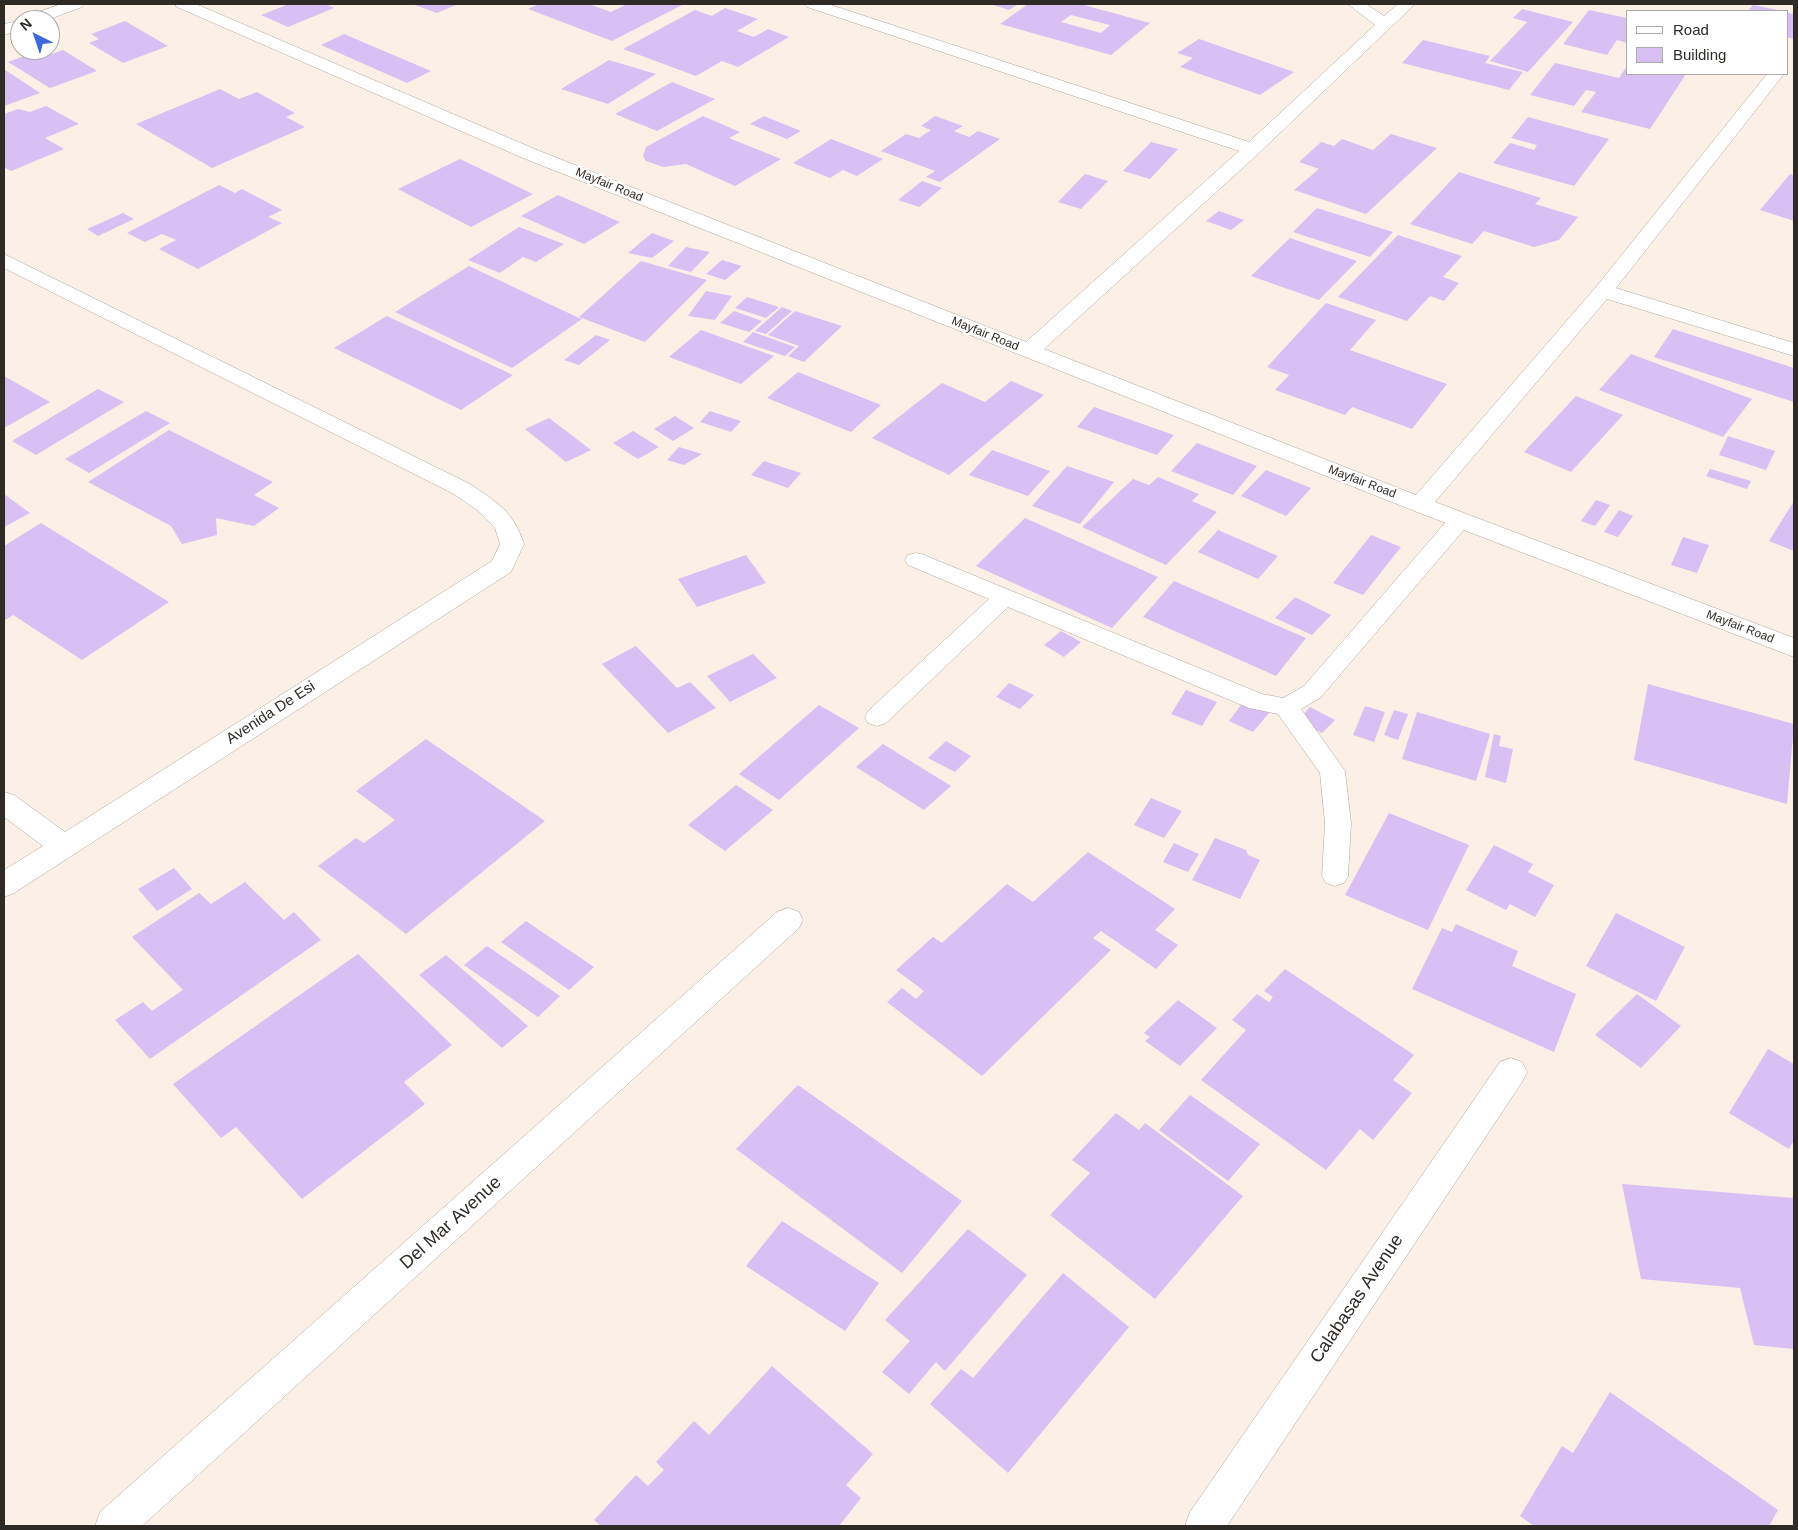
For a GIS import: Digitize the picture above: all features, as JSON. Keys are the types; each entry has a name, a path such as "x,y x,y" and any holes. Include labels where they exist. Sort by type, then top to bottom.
{"street":[{"path":"60,10 76,4"},
{"name":"Mayfair Road","path":"183,4 530,154 1420,505 1794,648"},
{"path":"813,4 1252,149"},
{"path":"1356,4 1385,24"},
{"path":"1029,351 1252,149 1407,4"},
{"path":"1420,505 1603,291 1775,75"},
{"name":"Avenida De Esi","path":"4,260 462,489 485,505 506,526 512,544 502,566 63,845 4,885"},
{"path":"1603,291 1794,350"},
{"path":"4,803 63,845"},
{"name":"Del Mar Avenue","path":"114,1526 788,920"},
{"name":"Calabasas Avenue","path":"1204,1526 1511,1072"}],"lane":[{"path":"916,560 1258,702 1286,707 1312,692 1460,520"},
{"path":"876,717 1005,597"},
{"path":"1286,707 1332,771 1338,823 1335,876"}],"building":[{"path":"289,4 326,4 334,8 288,27 261,15"},
{"path":"412,4 458,4 437,13"},
{"path":"539,4 589,4 611,12 627,4 684,4 612,41 528,9"},
{"path":"990,4 1018,4 1009,10"},
{"path":"1028,4 1080,4 1150,23 1111,55 1000,24","holes":["1071,15 1110,25 1101,33 1061,22"]},
{"path":"1753,5 1778,10 1749,10"},
{"path":"725,8 758,19 737,31 754,37 768,29 789,37 738,67 722,61 696,76 623,49 695,10 712,16"},
{"path":"1522,9 1573,22 1528,72 1490,61 1527,22 1513,18"},
{"path":"1589,10 1626,18 1626,43 1617,40 1607,55 1563,44"},
{"path":"1788,13 1794,14 1794,39 1788,37"},
{"path":"125,21 168,46 123,63 89,43 99,39 91,34"},
{"path":"344,34 431,71 407,83 321,45"},
{"path":"1199,39 1294,72 1260,95 1180,67 1193,58 1177,53"},
{"path":"1423,40 1490,56 1485,63 1523,72 1509,90 1402,63"},
{"path":"63,50 97,71 50,88 8,62 14,60 60,60 60,51"},
{"path":"609,60 656,74 608,104 561,89"},
{"path":"1555,63 1619,78 1626,68 1626,75 1685,75 1650,129 1581,112 1596,92 1586,90 1574,106 1530,95"},
{"path":"4,69 40,93 4,106"},
{"path":"672,82 715,99 657,131 615,114"},
{"path":"220,89 239,99 257,92 295,113 286,117 305,127 212,168 136,124"},
{"path":"46,106 79,124 45,138 64,149 11,171 4,167 4,114 18,109 30,112"},
{"path":"703,116 740,132 729,138 781,159 735,186 686,164 663,167 646,161 643,156 646,147"},
{"path":"764,116 801,131 787,139 750,124"},
{"path":"935,116 963,126 954,131 969,137 978,131 1000,139 940,182 926,177 935,171 881,151 906,134 919,138 931,130 921,126"},
{"path":"1528,117 1609,139 1574,186 1493,163 1510,143 1534,150 1537,145 1511,138"},
{"path":"1391,134 1437,148 1366,214 1294,190 1319,169 1299,162 1321,142 1334,146 1342,139 1373,150"},
{"path":"831,139 883,159 857,176 843,170 830,178 793,163"},
{"path":"1151,142 1178,149 1150,179 1123,171"},
{"path":"460,159 533,194 471,227 398,189"},
{"path":"1459,172 1541,198 1535,204 1578,217 1559,240 1534,247 1484,231 1472,244 1410,224"},
{"path":"1085,174 1108,181 1081,209 1058,202"},
{"path":"1790,174 1794,175 1794,221 1760,210"},
{"path":"922,181 942,188 919,207 898,200"},
{"path":"219,185 235,193 242,189 282,210 268,217 282,223 198,269 159,249 176,240 162,234 145,242 127,233"},
{"path":"558,195 620,222 584,244 521,216"},
{"path":"1317,208 1393,232 1370,257 1293,232"},
{"path":"1219,211 1244,220 1231,230 1206,221"},
{"path":"123,213 134,219 98,236 87,229"},
{"path":"519,227 564,244 536,262 523,257 500,273 468,260"},
{"path":"652,233 674,241 652,258 628,253"},
{"path":"1398,235 1462,256 1443,277 1459,283 1444,301 1430,296 1407,321 1338,297"},
{"path":"1290,238 1357,261 1319,300 1251,276"},
{"path":"686,247 710,252 691,272 668,266"},
{"path":"722,260 742,266 725,280 706,274"},
{"path":"641,261 707,280 645,342 579,317"},
{"path":"469,266 582,319 512,368 395,312"},
{"path":"706,291 732,296 715,320 688,316"},
{"path":"747,297 779,307 766,318 735,308"},
{"path":"1326,303 1376,320 1350,350 1447,384 1412,429 1352,407 1345,415 1275,390 1289,375 1267,367"},
{"path":"782,307 792,311 766,334 755,331"},
{"path":"734,311 762,321 749,332 720,323"},
{"path":"795,311 842,326 804,362 788,356 799,346 768,335"},
{"path":"387,316 513,375 461,410 334,348"},
{"path":"1673,329 1794,368 1794,402 1654,357"},
{"path":"701,330 774,356 741,384 669,357"},
{"path":"753,332 795,347 785,356 743,342"},
{"path":"596,335 610,340 579,365 564,360"},
{"path":"1631,354 1752,399 1723,437 1599,390"},
{"path":"798,372 881,405 851,432 767,398"},
{"path":"4,376 50,402 4,428"},
{"path":"1011,381 1044,395 949,475 872,438 942,383 985,402"},
{"path":"98,389 124,402 36,455 12,441"},
{"path":"1576,396 1623,415 1571,472 1524,452"},
{"path":"1094,407 1174,435 1157,455 1077,427"},
{"path":"146,411 170,423 89,473 65,459"},
{"path":"710,411 741,421 731,432 700,422"},
{"path":"675,416 694,428 673,441 654,429"},
{"path":"549,418 591,450 566,462 525,429"},
{"path":"169,430 273,482 254,495 279,508 254,526 216,518 217,535 182,544 171,526 88,482"},
{"path":"633,431 659,447 638,459 613,443"},
{"path":"1728,436 1775,451 1766,470 1719,455"},
{"path":"1197,443 1257,466 1233,495 1171,471"},
{"path":"679,447 702,454 684,465 667,460"},
{"path":"992,450 1050,471 1028,496 969,475"},
{"path":"764,461 801,473 788,488 751,475"},
{"path":"1067,466 1114,482 1080,524 1032,506"},
{"path":"1710,469 1751,481 1747,489 1706,476"},
{"path":"1266,470 1311,488 1286,516 1241,496"},
{"path":"1158,477 1199,494 1192,501 1217,512 1166,565 1082,527 1133,479 1149,485"},
{"path":"4,494 30,513 4,527"},
{"path":"1596,500 1610,505 1595,526 1581,521"},
{"path":"1794,501 1794,551 1769,541"},
{"path":"1619,510 1633,516 1618,537 1604,532"},
{"path":"1025,518 1158,577 1112,628 976,566"},
{"path":"41,523 169,602 82,660 13,615 4,621 4,546"},
{"path":"1218,530 1278,556 1258,579 1198,552"},
{"path":"1371,535 1401,547 1363,595 1333,583"},
{"path":"1683,537 1709,545 1697,573 1671,565"},
{"path":"746,555 766,583 697,607 678,579"},
{"path":"1174,581 1306,638 1276,676 1143,617"},
{"path":"1295,597 1331,615 1312,635 1275,618"},
{"path":"1061,631 1081,642 1064,657 1044,645"},
{"path":"636,646 677,688 690,682 716,708 668,733 602,664"},
{"path":"753,654 777,678 730,702 707,676"},
{"path":"1009,683 1034,695 1020,709 996,697"},
{"path":"1648,684 1794,724 1787,804 1634,760"},
{"path":"1186,690 1217,702 1202,726 1171,714"},
{"path":"1244,701 1269,713 1253,732 1229,721"},
{"path":"819,705 859,728 779,800 739,774"},
{"path":"1365,706 1385,712 1374,742 1353,735"},
{"path":"1310,707 1335,720 1322,733 1298,720"},
{"path":"1394,710 1408,714 1398,740 1384,735"},
{"path":"1417,712 1490,734 1476,781 1402,759"},
{"path":"1494,734 1501,736 1499,746 1513,749 1506,783 1485,777"},
{"path":"426,739 545,821 406,934 318,866 356,838 364,843 395,820 356,791"},
{"path":"946,741 971,756 955,772 928,758"},
{"path":"883,744 951,786 924,810 856,767"},
{"path":"736,785 773,810 725,851 688,825"},
{"path":"1151,798 1182,811 1164,838 1134,825"},
{"path":"1389,813 1469,845 1428,930 1345,895"},
{"path":"1215,838 1246,850 1248,855 1260,860 1240,899 1192,880"},
{"path":"1174,843 1199,854 1188,872 1163,862"},
{"path":"1494,845 1533,864 1528,872 1554,885 1535,917 1510,904 1506,910 1466,890"},
{"path":"1088,852 1175,909 1155,930 1178,945 1156,969 1101,931 1093,938 1111,950 982,1076 887,1002 902,988 916,999 924,991 896,970 933,937 942,943 1007,884 1033,902"},
{"path":"174,868 192,889 157,911 138,889"},
{"path":"245,882 284,920 294,912 321,940 150,1059 115,1020 143,1002 152,1011 183,990 132,937 199,893 211,904"},
{"path":"1616,913 1685,947 1656,1001 1586,966"},
{"path":"526,921 594,967 569,990 501,942"},
{"path":"1456,924 1518,951 1512,966 1576,994 1554,1052 1412,989 1442,928 1452,932"},
{"path":"487,946 560,996 538,1017 464,965"},
{"path":"358,954 452,1045 404,1082 425,1104 302,1199 236,1127 221,1138 173,1084"},
{"path":"446,955 528,1026 502,1048 419,975"},
{"path":"1285,969 1414,1055 1393,1080 1412,1093 1373,1140 1360,1129 1326,1170 1201,1080 1246,1030 1232,1020 1257,994 1269,1002 1273,997 1264,991"},
{"path":"1637,994 1681,1026 1641,1068 1595,1035"},
{"path":"1178,1000 1217,1028 1180,1066 1145,1041 1150,1037 1144,1033"},
{"path":"1768,1049 1794,1064 1794,1140 1789,1149 1729,1113"},
{"path":"798,1085 962,1201 902,1273 736,1149"},
{"path":"1190,1095 1260,1144 1228,1181 1159,1130"},
{"path":"1116,1113 1139,1130 1145,1123 1243,1196 1155,1299 1050,1215 1090,1173 1072,1160"},
{"path":"1622,1184 1794,1198 1794,1349 1754,1345 1740,1288 1641,1279"},
{"path":"782,1221 879,1283 845,1331 746,1266"},
{"path":"968,1229 1027,1275 945,1371 936,1362 909,1394 882,1372 910,1341 885,1320"},
{"path":"1063,1273 1129,1327 1008,1473 930,1404 961,1369 973,1378"},
{"path":"772,1366 873,1454 846,1485 861,1498 839,1526 601,1526 594,1520 636,1475 648,1486 664,1470 656,1462 694,1421 709,1435"},
{"path":"1610,1392 1778,1510 1769,1526 1534,1526 1520,1516 1562,1446 1573,1453"}]}
